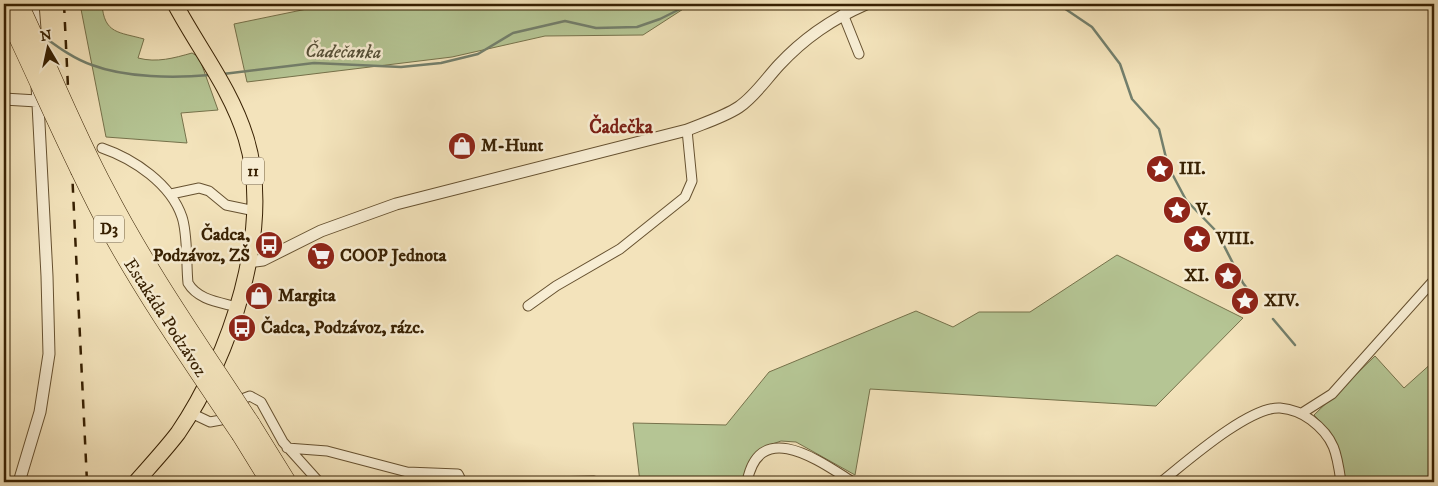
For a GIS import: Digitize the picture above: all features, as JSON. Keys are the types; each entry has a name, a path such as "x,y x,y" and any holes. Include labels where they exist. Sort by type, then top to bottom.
{"highway":[{"name":"Estakáda Podzávoz","path":"19,4 104,189 124,226 246,430"},
{"name":"Estakáda Podzávoz","path":"4,8 66,142 111,232 143,286 246,430"},
{"name":"D3","path":"246,430 270,482"},
{"name":"D3","path":"246,430 287,482"}],"main road":[{"name":"11","path":"142,480 191,413 217,364 236,307 248,262 255,211 255,184 249,149 238,114 224,84 175,4"}],"street":[{"path":"19,482 40,412 49,354 47,276 33,4"},
{"path":"248,262 263,260 321,231 396,204 687,130 739,107 752,96 799,44 843,14 866,4"},
{"path":"843,14 860,54"},
{"path":"4,98 37,101"},
{"path":"528,306 556,286 620,249 685,197 692,181 687,130"},
{"path":"102,148 144,169 170,194 182,218 188,283 200,296 236,307"},
{"path":"170,194 199,188 209,191 226,205 255,211"},
{"path":"1302,413 1332,394 1434,280"},
{"path":"191,413 204,420 216,422 221,420 231,405 239,398 250,396 255,398 265,408 288,448 319,482"},
{"path":"1161,482 1216,437 1250,418 1278,408 1302,413 1326,430 1337,455 1341,482"},
{"path":"747,482 753,466 762,455 774,449 785,447 800,451 853,482"},
{"path":"288,448 327,451 408,472 458,474 462,482"},
{"path":"544,482 594,481"}],"green space":[{"path":"80,4 102,4 106,21 114,30 144,39 138,58 159,60 192,53 199,57 218,110 181,113 187,143 106,137"},
{"path":"331,4 691,4 643,35 545,36 452,57 247,82 234,24"},
{"path":"1117,255 1243,318 1156,406 870,389 855,475 796,442 781,441 764,447 748,464 743,482 640,482 633,423 726,425 769,372 916,311 953,327 979,312 1030,312"},
{"path":"1375,356 1404,388 1434,361 1434,482 1346,482 1342,462 1333,438 1314,415"}],"waterway":[{"name":"Čadečanka","path":"223,74 314,63 401,67 441,63 478,54 513,33 565,21 596,28 637,27 660,19 690,4"},
{"path":"1058,4 1092,27 1120,64 1132,99 1159,129 1168,166 1186,200 1217,232 1243,283 1252,295"},
{"name":"Čadečanka","path":"43,36 79,59 105,69 151,76 182,77 210,75"},
{"path":"1273,319 1295,345"}],"railway":[{"path":"64,4 87,482"}],"place":[{"name":"M-Hunt","path":"462,146"},
{"name":"III.","path":"1160,169"},
{"name":"V.","path":"1177,210"},
{"name":"VIII.","path":"1197,239"},
{"name":"Čadca, Podzávoz, ZŠ","path":"269,245"},
{"name":"COOP Jednota","path":"321,256"},
{"name":"XI.","path":"1228,276"},
{"name":"Margita","path":"259,296"},
{"name":"XIV.","path":"1245,301"},
{"name":"Čadca, Podzávoz, rázc.","path":"242,328"}],"district":[{"name":"Čadečka","path":"621,127"}]}
